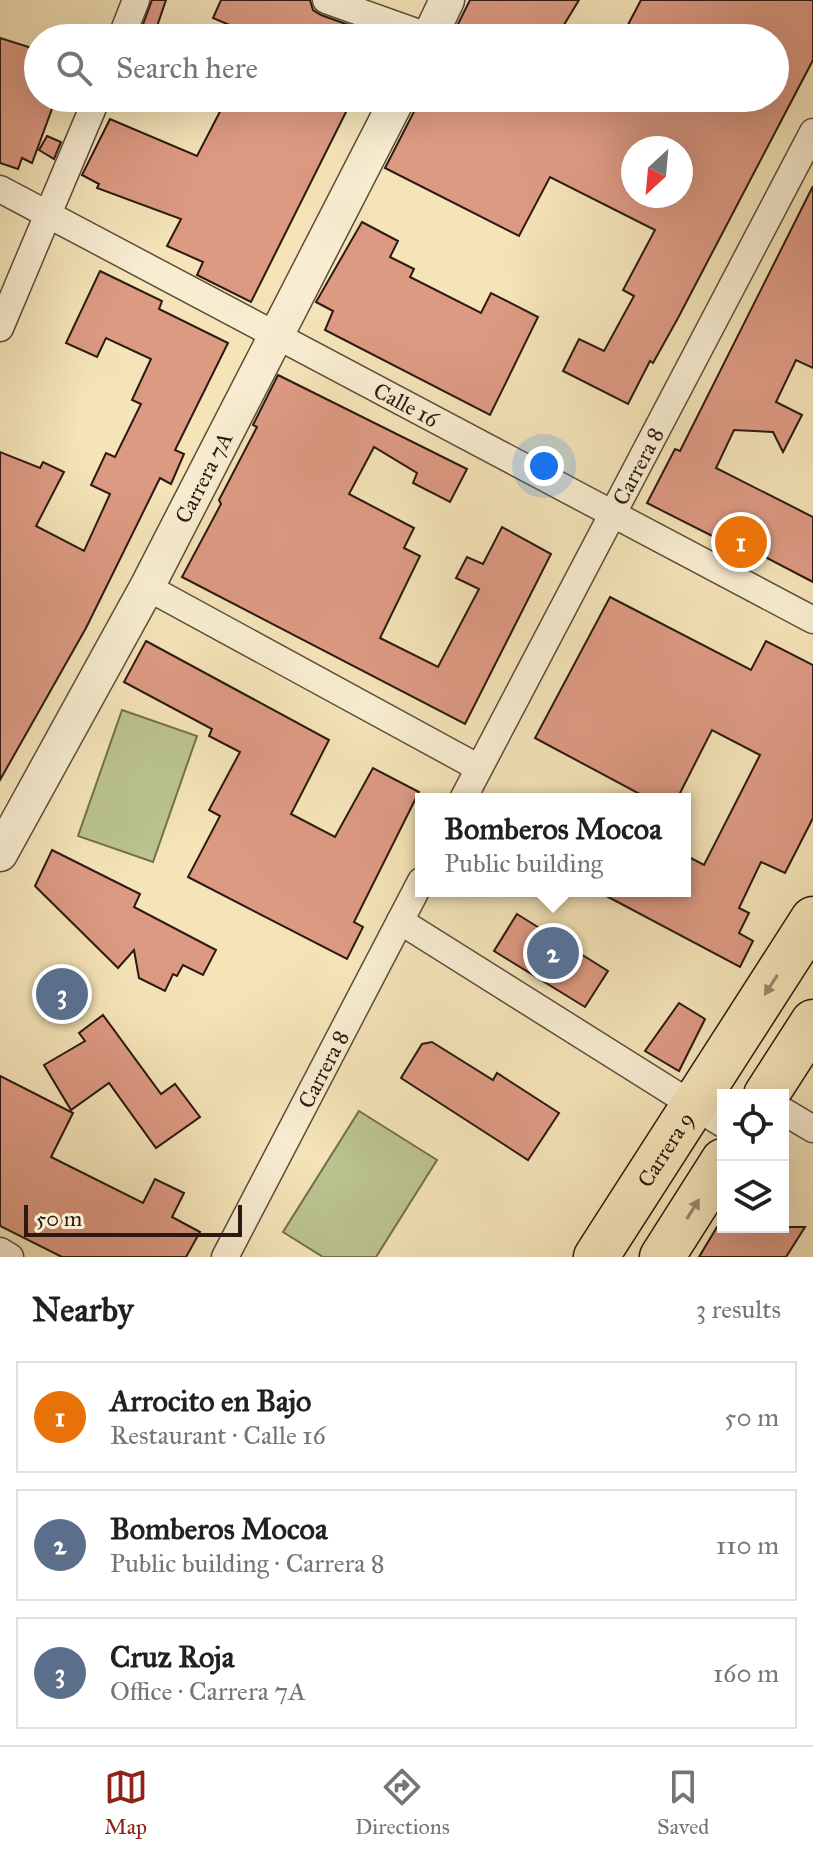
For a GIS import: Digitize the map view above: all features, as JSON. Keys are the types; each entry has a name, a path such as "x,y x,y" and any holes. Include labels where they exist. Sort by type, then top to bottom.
{"highway":[{"name":"Carrera 9","path":"596,1257 708,1115 813,919"},
{"path":"770,1089 813,1022"},
{"path":"662,1257 717,1170"}],"street":[{"path":"127,24 136,0"},
{"path":"326,0 393,24"},
{"path":"436,24 447,0"},
{"path":"0,328 50,217 91,112"},
{"name":"Carrera 7A","path":"0,854 147,587 274,333 391,112"},
{"name":"Carrera 8","path":"466,793 813,132"},
{"name":"Calle 16","path":"0,189 813,620"},
{"path":"147,587 479,768"},
{"name":"Carrera 8","path":"225,1257 415,892"},
{"path":"400,921 708,1115"},
{"path":"789,1115 813,1129"}],"green space":[{"path":"122,710 197,736 153,862 78,836"},
{"path":"359,1111 437,1160 376,1257 323,1257 283,1232"}],"building":[{"path":"152,0 166,0 158,24 143,24"},
{"path":"221,0 310,0 313,10 346,24 227,24 213,18"},
{"path":"470,0 579,0 564,24 458,24"},
{"path":"641,0 813,0 813,60 789,106 789,24 628,24"},
{"path":"0,38 24,46 24,112 51,112 32,163 22,158 18,169 0,163"},
{"path":"220,112 346,112 251,302 197,275 203,262 167,246 181,219 97,188 99,184 82,175 110,119 197,156"},
{"path":"414,112 786,112 678,318 653,363 650,361 628,404 563,371 579,339 604,351 634,296 623,290 655,230 550,177 519,236 385,168"},
{"path":"47,136 61,142 54,159 39,150"},
{"path":"813,186 813,368 796,360 776,402 802,415 783,452 773,432 734,430 716,468 813,517 813,582 746,547 744,552 647,503 675,449 680,451"},
{"path":"362,222 398,241 390,257 414,269 410,277 481,313 491,293 538,317 490,415 325,330 333,311 316,302"},
{"path":"100,271 162,301 159,309 228,343 175,450 184,454 171,484 160,478 86,628 0,780 0,452 40,468 43,462 64,472 36,526 84,551 110,494 91,485 106,453 115,457 141,404 132,400 151,359 106,338 97,357 66,343"},
{"path":"278,375 467,469 450,502 413,483 417,473 374,447 349,494 414,528 404,548 420,556 380,638 438,667 479,589 456,578 467,557 483,564 502,527 551,554 465,724 182,577 221,504 219,500 257,427 253,425"},
{"path":"610,597 751,670 766,641 813,665 813,818 785,873 761,862 739,908 749,913 739,933 753,941 740,967 608,897 691,897 691,858 704,865 760,755 712,730 680,793 638,793 535,738"},
{"path":"146,641 329,740 291,814 335,837 373,768 419,792 415,793 415,800 354,922 363,927 347,959 188,877 220,816 209,810 240,752 209,736 212,729 124,682"},
{"path":"52,850 140,894 134,907 216,950 203,975 183,965 177,976 173,974 165,991 139,978 134,950 118,968 35,886"},
{"path":"517,914 608,971 585,1007 494,951"},
{"path":"679,1003 705,1019 679,1071 645,1051"},
{"path":"103,1015 161,1094 175,1084 200,1117 156,1148 109,1083 71,1110 44,1065 85,1041 79,1033"},
{"path":"432,1042 493,1080 497,1073 559,1113 528,1160 401,1078 422,1044"},
{"path":"0,1076 73,1113 51,1157 143,1203 155,1179 184,1193 172,1217 200,1232 186,1257 62,1257 0,1226"},
{"path":"717,1227 717,1233 789,1233 789,1227 805,1227 786,1257 699,1257"}],"place":[{"name":"Arrocito en Bajo","path":"741,542"},
{"name":"Bomberos Mocoa","path":"553,953"},
{"name":"Cruz Roja","path":"62,994"}]}
